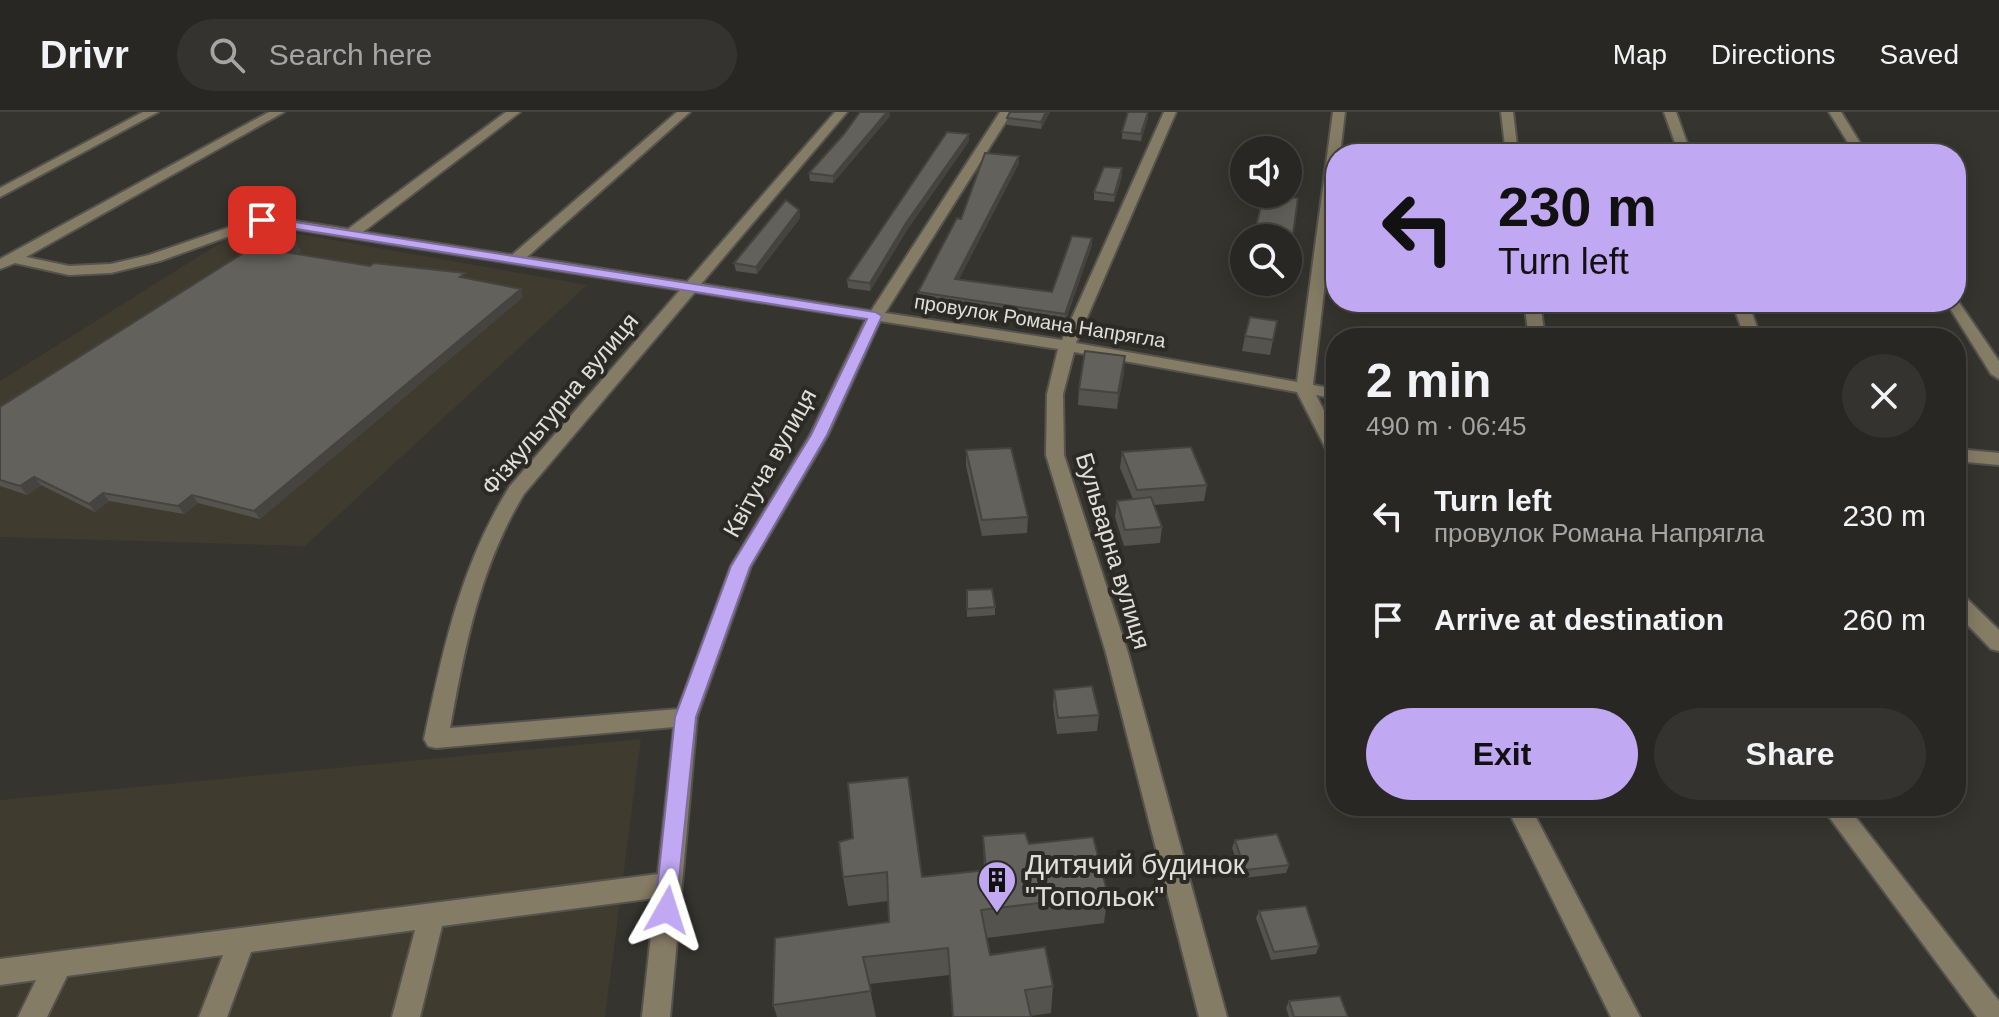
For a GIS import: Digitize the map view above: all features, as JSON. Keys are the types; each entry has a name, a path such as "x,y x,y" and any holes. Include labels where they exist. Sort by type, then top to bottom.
{"street":[{"path":"0,193 152,112"},
{"path":"7,262 278,112"},
{"path":"353,232 514,112"},
{"path":"516,259 684,112"},
{"path":"694,286 841,112"},
{"name":"Квітуча вулиця","path":"656,1017 686,717 741,566 819,435 875,316 1006,112"},
{"name":"Бульварна вулиця","path":"1170,112 1067,346 1055,394 1055,455 1117,653 1213,1017"},
{"path":"1335,144 1339,112"},
{"path":"1507,112 1511,144"},
{"path":"1670,112 1681,144"},
{"path":"1835,112 1855,144"},
{"path":"1326,215 1304,389 1326,432"},
{"name":"провулок Романа Напрягла","path":"7,262 68,270 103,269 181,249 262,220 1067,346 1326,392"},
{"name":"Фізкультурна вулиця","path":"686,717 436,739 459,628 494,523 517,490 694,286"},
{"path":"1960,312 1999,374"},
{"path":"1966,456 1999,459"},
{"path":"1966,610 1999,643"},
{"path":"1523,816 1626,1017"},
{"path":"1841,816 1994,1017"},
{"path":"0,972 669,884"},
{"path":"406,1017 432,915"},
{"path":"213,1017 242,940"},
{"path":"32,1017 58,965"}],"shaded area":[{"path":"249,225 587,285 305,546 0,537 0,381"},
{"path":"641,739 605,1017 0,1017 0,800"}],"building":[{"path":"860,112 887,112 833,176 809,173 844,134"},
{"path":"1010,112 1046,112 1041,122 1007,118"},
{"path":"1128,112 1148,112 1141,134 1122,132"},
{"path":"947,132 969,134 906,223 870,283 847,280"},
{"path":"985,153 1019,156 955,279 1052,292 1072,236 1092,238 1065,314 918,292 957,218 961,219"},
{"path":"1104,167 1122,168 1114,195 1094,192"},
{"path":"786,200 799,210 756,267 734,263"},
{"path":"1260,208 1297,208 1294,224 1256,224"},
{"path":"267,238 297,244 285,252 370,266 374,263 465,273 460,277 521,289 254,511 192,495 178,506 103,493 89,504 34,477 20,486 0,480 0,407"},
{"path":"1250,317 1277,321 1273,340 1245,336"},
{"path":"1085,351 1125,356 1118,393 1079,389"},
{"path":"1191,447 1207,485 1137,490 1122,452"},
{"path":"1011,448 1028,517 982,520 966,450"},
{"path":"1151,497 1162,527 1125,530 1117,501"},
{"path":"992,589 995,607 967,609 967,590"},
{"path":"1092,686 1099,715 1058,718 1054,690"},
{"name":"Дитячий будинок \"Топольок\"","path":"908,777 922,877 986,870 983,836 1025,833 1029,844 1093,837 1108,895 981,910 990,955 1045,947 1053,986 1025,990 1031,1017 953,1017 948,948 863,957 871,991 773,1005 775,938 889,922 887,872 843,877 839,842 853,838 848,783"},
{"path":"1277,834 1289,865 1245,870 1235,840"},
{"path":"1306,906 1319,946 1274,952 1259,911"},
{"path":"1340,996 1348,1017 1294,1017 1289,1001"}],"place":[{"name":"Дитячий будинок \"Топольок\"","path":"997,914"}],"route":[{"path":"262,220 875,316 819,435 741,566 686,717 667,910"}]}
